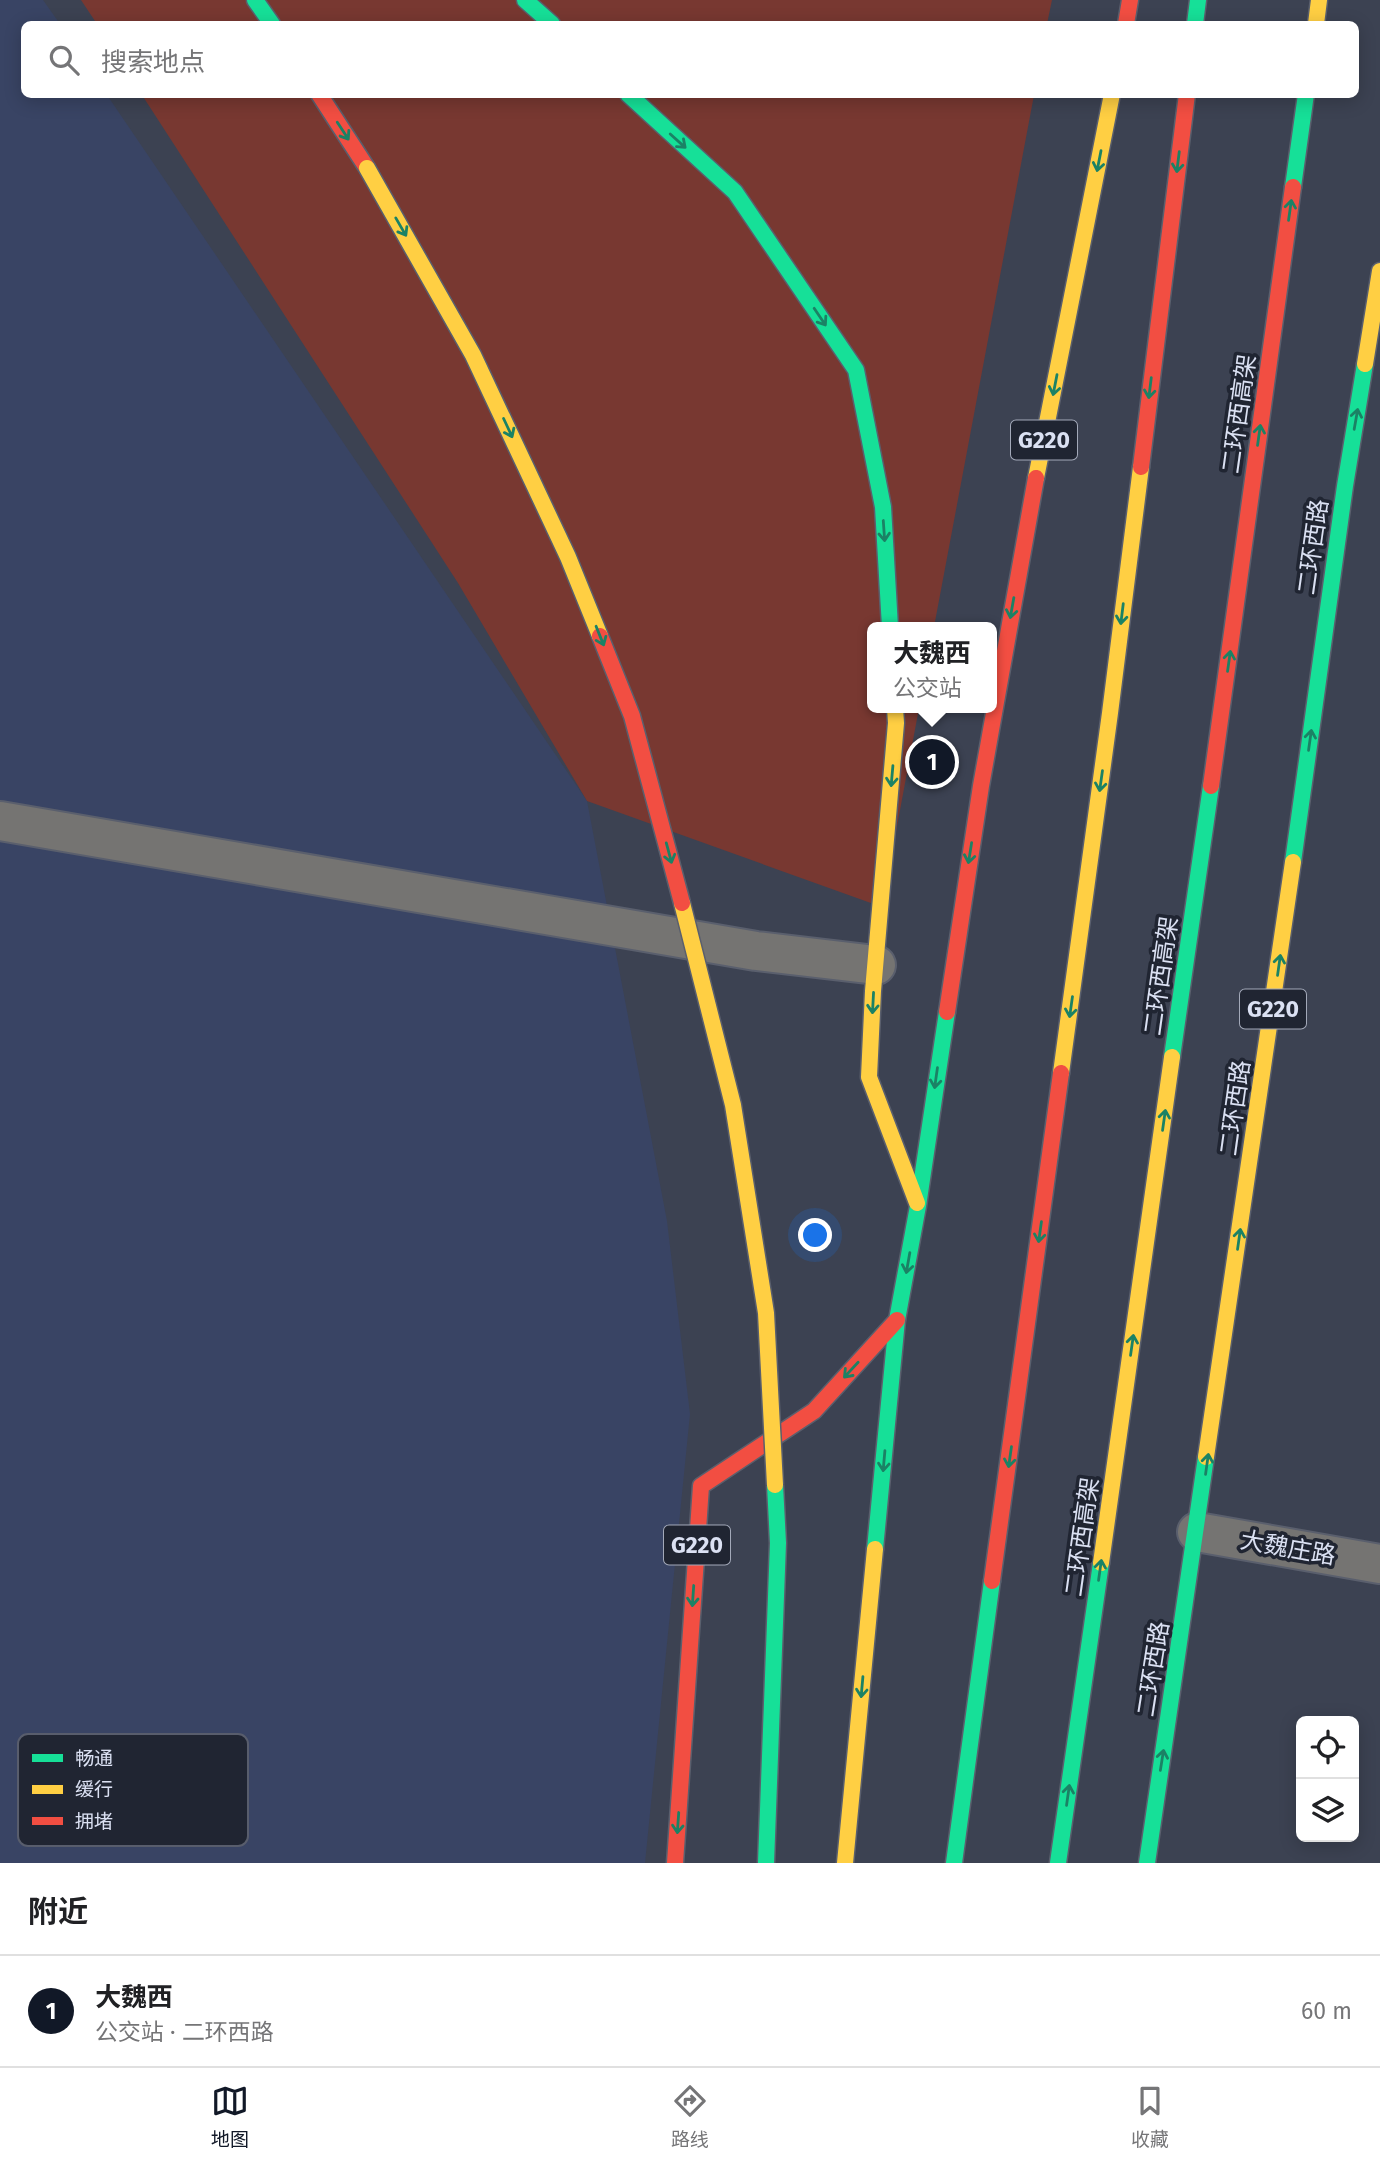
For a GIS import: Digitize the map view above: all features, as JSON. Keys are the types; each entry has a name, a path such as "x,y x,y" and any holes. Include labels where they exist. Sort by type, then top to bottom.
{"highway":[{"path":"255,0 270,21"},
{"path":"525,0 549,21"},
{"path":"1126,21 1130,0"},
{"path":"1195,21 1198,0"},
{"path":"1316,21 1319,0"},
{"path":"323,98 367,168 473,355 568,557 632,716 694,946 733,1105 766,1313 778,1543 766,1863"},
{"path":"632,98 735,192 856,369 883,507 890,622"},
{"name":"G220","path":"997,695 1028,518 1111,98"},
{"path":"954,1863 1110,713 1187,98"},
{"name":"二环西高架","path":"1058,1863 1305,98"},
{"name":"二环西路","path":"1147,1863 1282,941 1345,486 1380,271"},
{"path":"895,713 869,1077 918,1206"},
{"name":"G220","path":"845,1863 897,1320 918,1206 994,713"},
{"name":"G220","path":"675,1863 701,1486 814,1411 897,1320"},
{"name":"二环西路","path":"1152,1827 1157,1863"}],"street":[{"path":"0,821 756,951 876,965"},
{"name":"大魏庄路","path":"1197,1532 1380,1564"}],"shaded area":[{"path":"0,0 43,0 58,21 21,21 21,98 109,98 587,801 667,1221 690,1414 645,1863 0,1863"},
{"path":"81,0 1052,0 1048,21 95,21"},
{"path":"144,98 1033,98 935,622 867,622 867,713 918,713 882,907 587,801 458,583"}],"traffic: fast":[{"path":"255,0 270,21"},
{"path":"525,0 549,21"},
{"path":"1195,21 1198,0"},
{"path":"632,98 735,192 856,370 883,507 890,622"},
{"path":"1293,187 1305,98"},
{"path":"1293,862 1345,486 1365,364"},
{"path":"1172,1057 1211,786"},
{"path":"875,1549 897,1320 918,1206 947,1012"},
{"path":"1147,1863 1206,1457"},
{"path":"766,1863 778,1543 775,1485"},
{"path":"1058,1863 1101,1563"},
{"path":"954,1863 992,1581"}],"traffic: slow":[{"path":"1316,21 1319,0"},
{"path":"1036,478 1111,98"},
{"path":"367,168 473,355 568,557 600,636"},
{"path":"1365,364 1380,271"},
{"path":"1061,1073 1141,467"},
{"path":"895,713 873,991 869,1077 917,1203"},
{"path":"1206,1457 1293,862"},
{"path":"682,903 733,1105 766,1313 775,1485"},
{"path":"1101,1563 1172,1057"},
{"path":"845,1863 875,1549"}],"traffic: jam":[{"path":"1126,21 1130,0"},
{"path":"322,98 367,168"},
{"path":"1141,467 1187,98"},
{"path":"1211,786 1293,187"},
{"path":"997,696 1036,478"},
{"path":"600,636 632,716 682,903"},
{"path":"947,1012 994,713"},
{"path":"992,1581 1061,1073"},
{"path":"675,1863 701,1486 814,1411 897,1320"}],"place":[{"name":"大魏西","path":"932,762"}]}
